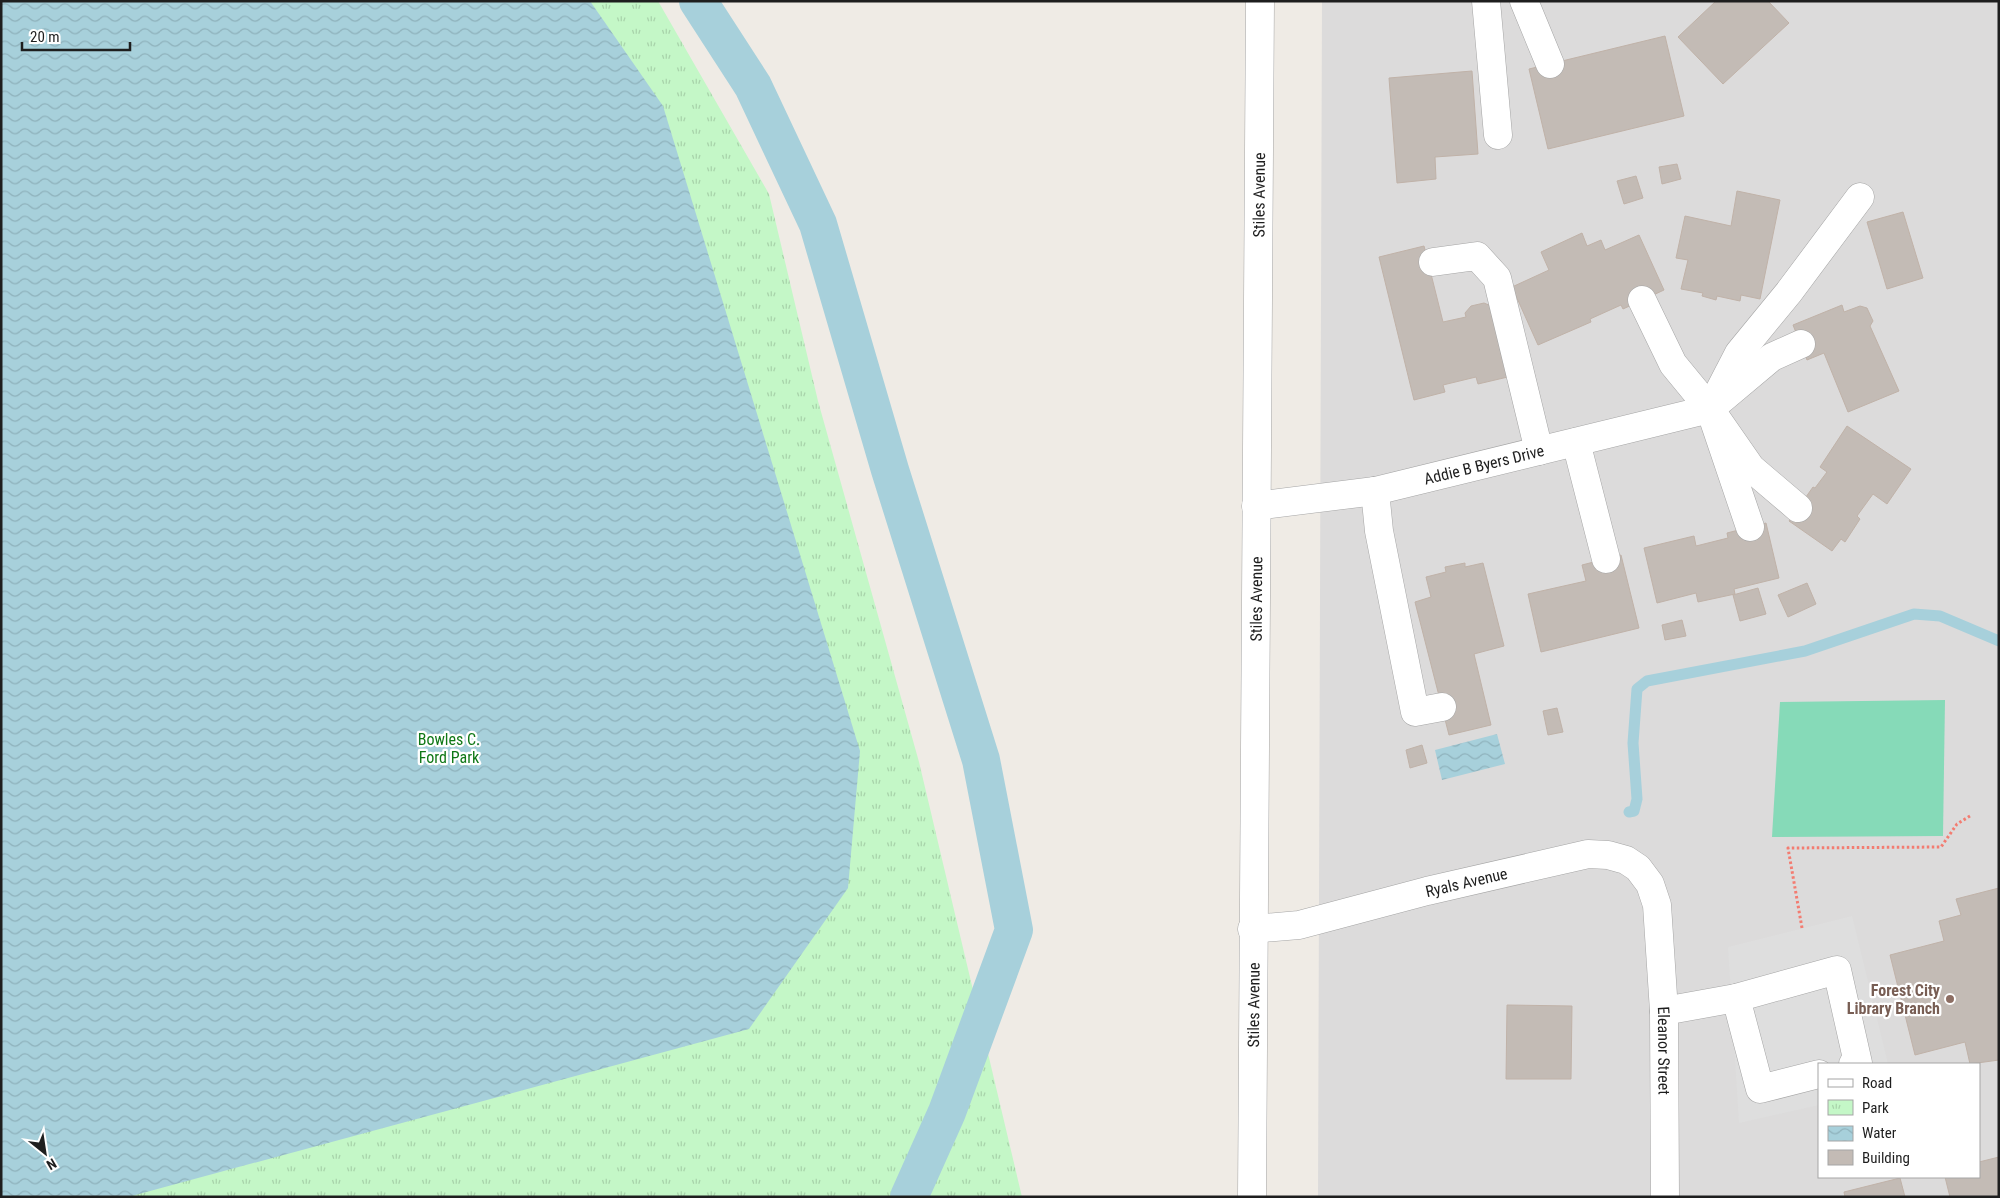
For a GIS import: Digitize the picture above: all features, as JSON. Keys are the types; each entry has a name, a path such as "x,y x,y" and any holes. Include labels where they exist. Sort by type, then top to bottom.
{"street":[{"name":"Stiles Avenue","path":"1252,1197 1252,929 1260,1"},
{"path":"1486,1 1498,135"},
{"path":"1524,1 1550,64"},
{"path":"1750,527 1710,409 1739,353 1860,197"},
{"path":"1433,262 1478,256 1496,278 1539,451"},
{"path":"1642,300 1674,364 1710,409 1751,468 1798,508"},
{"path":"1710,409 1772,357 1801,344"},
{"name":"Addie B Byers Drive","path":"1256,506 1375,491 1710,409"},
{"path":"1576,442 1606,559"},
{"path":"1375,491 1379,531 1415,712 1442,706"},
{"name":"Ryals Avenue","path":"1252,929 1299,924 1427,891 1588,854 1608,854 1626,860 1638,868 1650,884 1657,905"},
{"name":"Eleanor Street","path":"1657,905 1664,1011 1665,1197"},
{"path":"1664,1011 1736,998 1838,970 1858,1063"},
{"path":"1736,998 1760,1089 1818,1074"}],"path":[{"path":"1802,928 1788,848 1941,847 1957,824 1970,816"}],"shaded area":[{"path":"1322,1 1999,1 1999,1197 1318,1197"},
{"path":"1852,916 1888,1063 1818,1063 1818,1105 1739,1123 1728,947"}],"green space":[{"name":"Bowles C. Ford Park","path":"1,1 658,1 769,194 818,401 919,762 1022,1197 1,1197"},
{"path":"1945,700 1943,836 1772,837 1780,702"}],"water":[{"name":"Bowles C. Ford Park","path":"1,1 590,1 663,106 860,751 848,888 749,1029 128,1197 1,1197"},
{"path":"1497,734 1505,764 1442,780 1435,750"}],"building":[{"path":"1716,1 1768,1 1789,23 1723,84 1678,37"},
{"path":"1665,36 1684,116 1548,149 1529,69"},
{"path":"1472,71 1478,154 1435,157 1436,179 1397,183 1389,78"},
{"path":"1677,164 1681,179 1662,184 1659,167"},
{"path":"1636,176 1643,198 1624,204 1617,181"},
{"path":"1737,191 1780,200 1760,299 1741,295 1740,301 1717,296 1716,300 1702,296 1703,293 1681,289 1688,260 1676,258 1685,216 1731,226"},
{"path":"1903,212 1923,278 1887,289 1867,222"},
{"path":"1582,233 1587,246 1601,240 1605,250 1639,235 1664,290 1623,309 1621,305 1590,319 1591,322 1538,345 1512,287 1549,270 1541,252"},
{"path":"1424,246 1443,322 1466,317 1465,313 1471,306 1484,303 1496,308 1512,376 1478,384 1476,377 1443,385 1445,392 1414,400 1379,257"},
{"path":"1842,305 1844,312 1860,306 1867,308 1873,321 1870,326 1899,391 1848,412 1824,353 1807,360 1793,325"},
{"path":"1847,426 1911,469 1887,504 1873,494 1857,516 1860,519 1845,542 1841,539 1832,551 1789,521 1813,487 1815,488 1827,472 1820,467"},
{"path":"1766,523 1779,578 1734,589 1735,594 1698,602 1696,593 1657,603 1644,548 1694,536 1696,546 1728,538 1727,533"},
{"path":"1621,555 1639,628 1541,652 1528,594 1586,581 1582,565"},
{"path":"1465,563 1465,567 1483,563 1504,646 1474,654 1491,725 1449,735 1415,602 1431,597 1426,577 1446,572 1445,567"},
{"path":"1807,583 1816,604 1788,617 1778,595"},
{"path":"1758,588 1766,614 1740,621 1733,595"},
{"path":"1682,620 1686,636 1665,640 1662,625"},
{"path":"1557,708 1563,732 1548,735 1543,711"},
{"path":"1422,745 1427,763 1410,768 1406,750"},
{"name":"Forest City Library Branch","path":"1999,888 1999,1060 1970,1063 1965,1042 1915,1055 1890,955 1944,941 1939,921 1961,915 1956,899"},
{"path":"1507,1005 1572,1006 1571,1079 1506,1079"},
{"path":"1999,1157 1999,1197 1950,1197 1945,1178 1980,1178 1980,1162"},
{"path":"1900,1178 1905,1197 1845,1197 1844,1192"}],"waterway":[{"path":"698,1 753,86 818,224 890,470 981,760 1014,930 947,1112 909,1197"},
{"path":"1629,812 1634,811 1637,799 1633,743 1637,689 1647,681 1805,651 1914,614 1940,616 1999,641"}],"place":[{"name":"Forest City Library Branch","path":"1950,999"}]}
